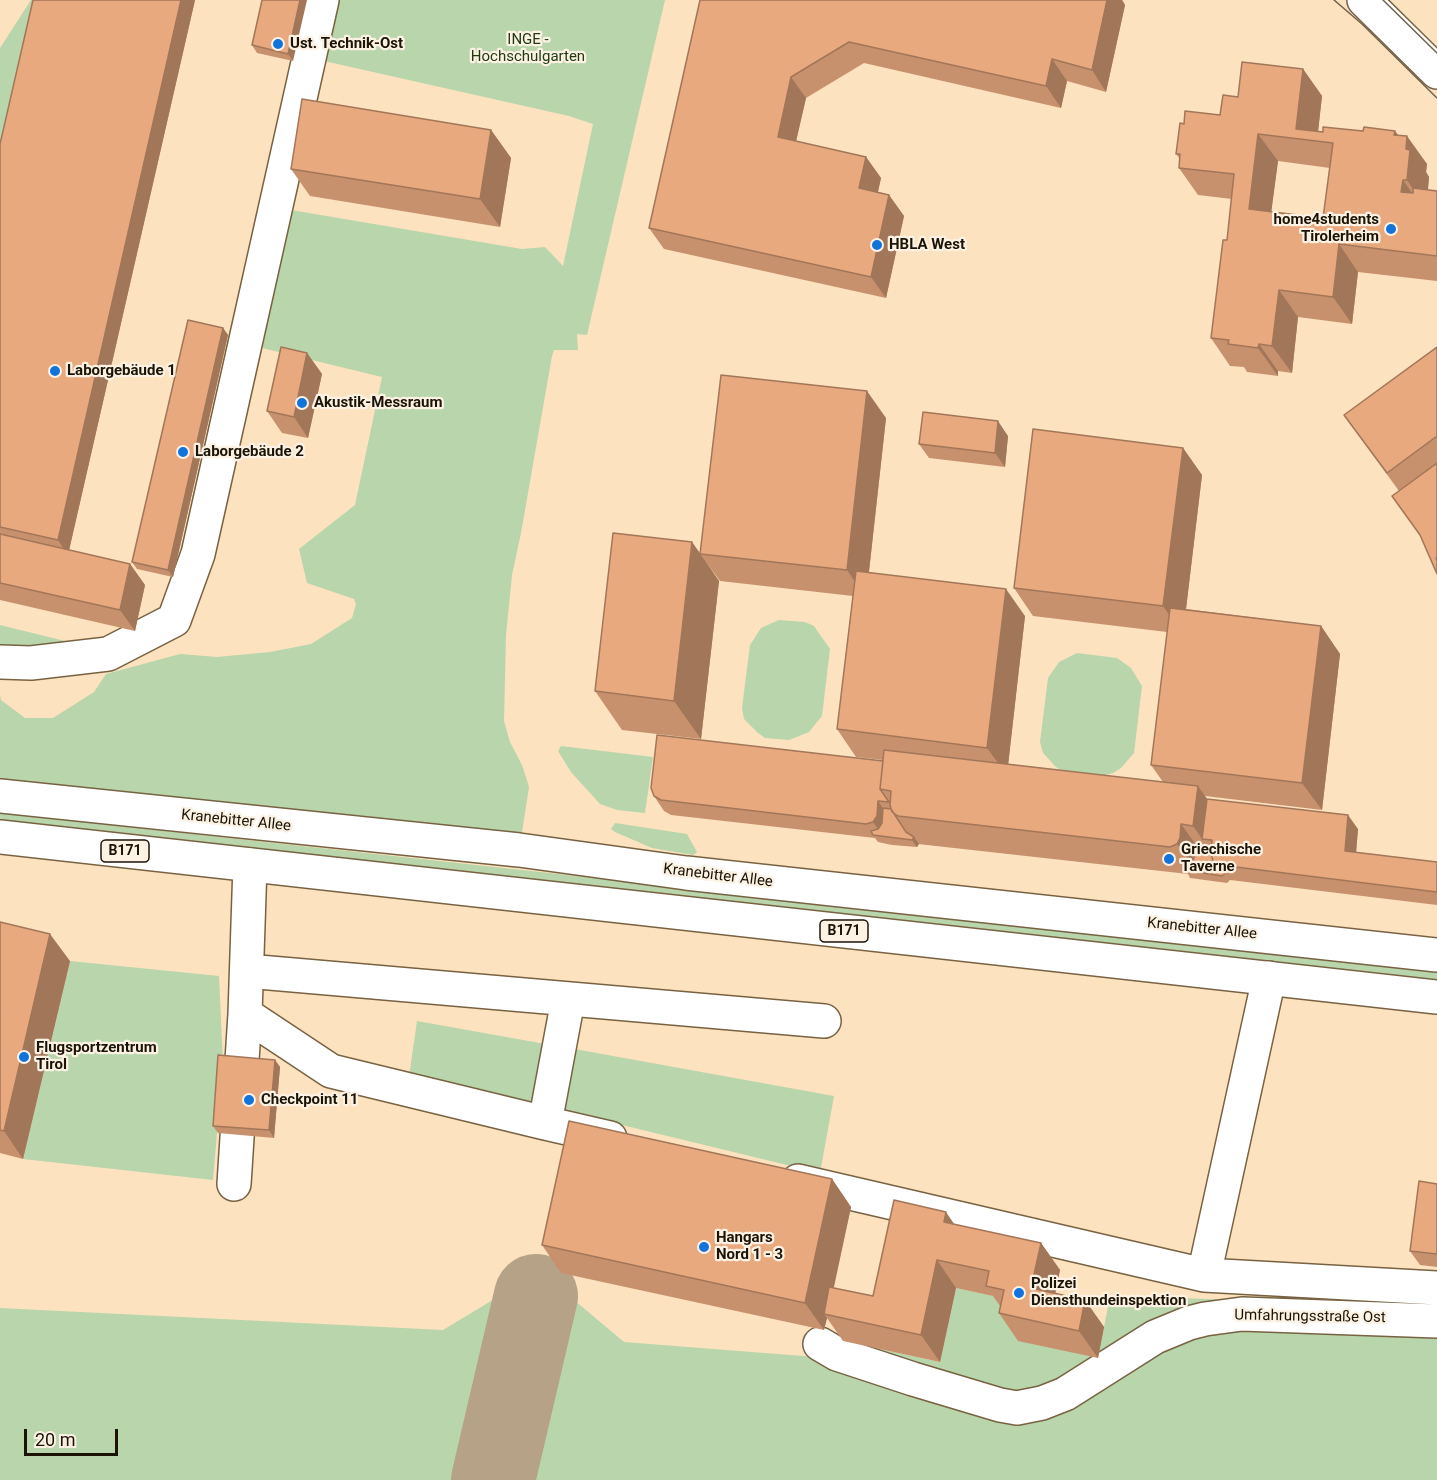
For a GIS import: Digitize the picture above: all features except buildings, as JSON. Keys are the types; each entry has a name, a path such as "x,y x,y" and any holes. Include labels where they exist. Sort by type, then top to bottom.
{"street":[{"path":"0,662 31,663 108,654 174,620 198,554 322,0"},
{"path":"1377,4 1437,72"},
{"name":"Kranebitter Allee","path":"0,796 507,849 686,873 1437,955"},
{"name":"B171","path":"0,837 1437,997"},
{"path":"234,1184 245,1014 250,865"},
{"path":"247,971 824,1021"},
{"path":"1204,1275 1269,978"},
{"path":"545,1123 568,1000"},
{"path":"245,1014 331,1071 643,1146"},
{"path":"772,1175 1204,1275 1437,1288"},
{"name":"Umfahrungsstraße Ost","path":"820,1344 837,1354 913,1379 1017,1408 1042,1403 1065,1394 1155,1337 1204,1319 1252,1314 1437,1321"}],"green space":[{"path":"31,0 46,0 0,194 0,48"},
{"name":"INGE - Hochschulgarten","path":"338,0 665,0 587,335 577,334 578,350 554,350 552,356 512,575 506,635 504,721 510,742 522,765 529,787 521,839 0,787 0,695 1,700 25,718 53,718 94,692 106,674 180,654 217,657 270,652 311,644 352,618 356,604 354,599 307,583 299,549 355,505 382,377 262,348 291,210 522,249 545,247 563,266 593,124 569,116 324,61"},
{"path":"779,620 805,622 814,626 830,649 822,716 809,732 789,740 765,738 744,719 742,708 750,645 761,628"},
{"path":"0,625 69,642 0,650"},
{"path":"1077,653 1117,658 1131,668 1142,686 1134,753 1121,768 1101,776 1064,772 1043,753 1040,742 1048,678 1059,662"},
{"path":"561,746 653,757 645,813 617,810 600,804 571,772 558,751"},
{"path":"0,813 1437,970 1437,980 0,824"},
{"path":"615,823 687,834 697,852 693,855 652,848 615,832 611,829"},
{"path":"70,961 219,976 223,1063 213,1180 23,1159"},
{"path":"417,1021 551,1045 540,1106 409,1077"},
{"path":"569,1048 834,1096 820,1173 556,1109"},
{"path":"956,1288 1008,1299 1098,1358 1110,1296 1437,1306 1437,1480 0,1480 0,1308 443,1330 501,1295 536,1296 574,1300 624,1342 816,1357 843,1341 940,1362"}],"taxiway":[{"path":"493,1480 536,1296"}],"tram line":[{"path":"1334,0 1362,24 1437,98"},
{"path":"1383,0 1437,53"}],"place":[{"name":"Ust. Technik-Ost","path":"278,44"},
{"name":"home4students Tirolerheim","path":"1391,229"},
{"name":"HBLA West","path":"877,245"},
{"name":"Laborgebäude 1","path":"55,371"},
{"name":"Akustik-Messraum","path":"302,403"},
{"name":"Laborgebäude 2","path":"183,452"},
{"name":"Griechische Taverne","path":"1169,859"},
{"name":"Flugsportzentrum Tirol","path":"24,1057"},
{"name":"Checkpoint 11","path":"249,1100"},
{"name":"Hangars Nord 1 - 3","path":"704,1247"},
{"name":"Polizei Diensthundeinspektion","path":"1019,1293"}]}
